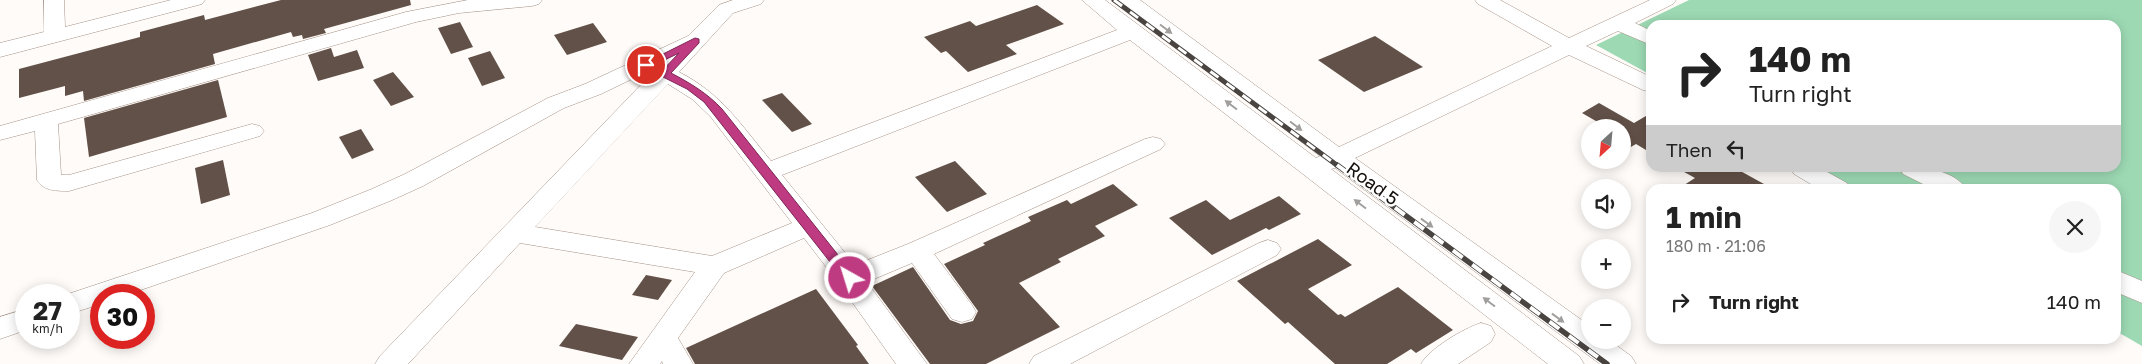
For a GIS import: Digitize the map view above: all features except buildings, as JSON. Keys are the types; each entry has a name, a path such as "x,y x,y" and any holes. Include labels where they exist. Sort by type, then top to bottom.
{"street":[{"path":"54,0 55,36"},
{"path":"0,50 55,36 160,4 195,0"},
{"path":"0,132 413,16 459,7 532,0"},
{"path":"390,364 665,74 695,41 722,4 754,0"},
{"name":"Road 5","path":"1092,0 1569,364"},
{"name":"Road 5","path":"1126,0 1338,158 1621,364"},
{"path":"1485,0 1568,46 1646,83"},
{"path":"1313,168 1338,158 1666,0"},
{"path":"1619,23 1646,36"},
{"path":"766,172 1134,31"},
{"path":"80,300 312,222 381,195 414,180 556,104 594,89 695,41"},
{"path":"665,74 690,87 708,100 850,278 912,364"},
{"path":"46,120 49,180 57,183 69,183 252,131"},
{"path":"850,278 917,252 1153,144"},
{"path":"1810,172 1830,184"},
{"path":"1920,172 1944,184"},
{"path":"644,364 714,266 809,226"},
{"path":"514,234 714,266"},
{"path":"1044,364 1268,249"},
{"path":"917,252 962,312"},
{"path":"2121,282 2142,293"},
{"path":"0,328 15,323"},
{"path":"1436,364 1481,334"},
{"path":"663,337 678,364"}],"green space":[{"path":"1689,0 2142,0 2142,346 2121,334 2121,184 1848,184 1826,172 2121,172 2121,20 1648,20"},
{"path":"1646,21 1646,72 1596,45"}],"railway":[{"path":"1114,0 1338,166"},
{"path":"1337,165 1607,364"}],"route":[{"path":"646,65 695,41 665,74 690,87 708,100 718,111 850,278"}]}
